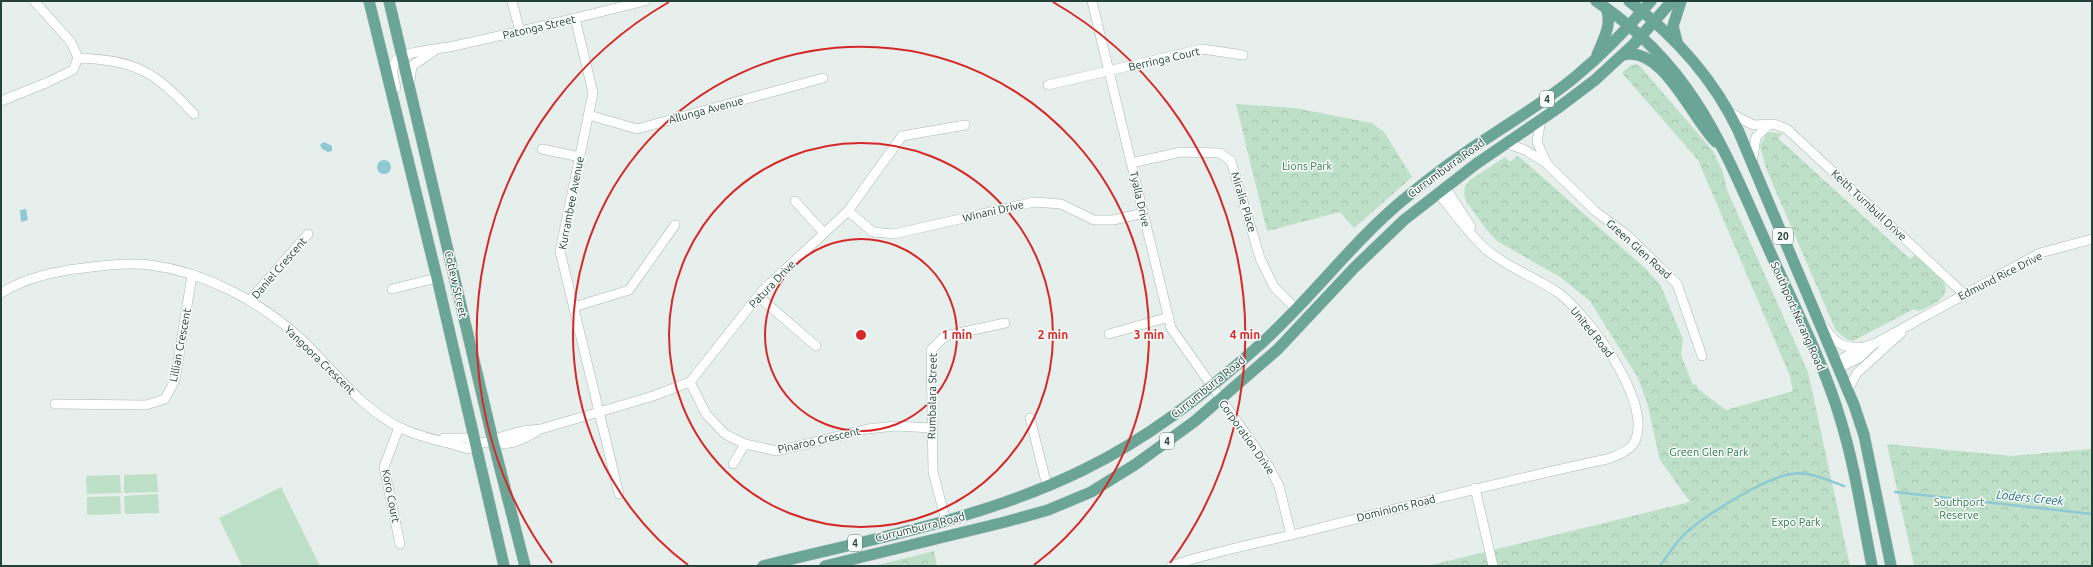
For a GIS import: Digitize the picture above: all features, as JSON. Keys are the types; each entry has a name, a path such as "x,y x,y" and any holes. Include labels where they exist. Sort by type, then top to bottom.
{"main road":[{"name":"Cotlew Street","path":"369,1 437,278 504,566"},
{"name":"Cotlew Street","path":"388,1 493,441 525,566"},
{"name":"Southport-Nerang Road","path":"1596,1 1630,26 1669,66 1690,93 1713,129 1726,153 1840,416 1849,451 1872,566"},
{"name":"Southport-Nerang Road","path":"1629,1 1655,21 1678,44 1704,74 1729,112 1848,390 1864,435 1891,566"},
{"name":"4","path":"1630,26 1651,1"},
{"name":"4","path":"1641,36 1672,1"},
{"path":"1678,44 1673,26 1681,1"},
{"path":"1595,59 1607,28 1608,17 1606,8"},
{"name":"Currumburra Road","path":"763,566 946,521 993,507 1083,470 1121,450 1154,429 1211,386 1257,348 1297,310 1373,227 1430,178 1547,99 1595,59 1630,26"},
{"name":"Currumburra Road","path":"825,566 1048,510 1091,492 1136,464 1221,400 1283,345 1349,273 1392,231 1441,190 1505,143 1580,92 1623,55 1641,36"},
{"path":"1623,55 1635,54 1657,65 1687,102 1706,131 1726,153"},
{"path":"1430,178 1441,190"},
{"path":"1822,372 1838,365"},
{"path":"946,521 954,526 1005,522"}],"street":[{"path":"1,100 46,83 73,70 78,58 71,42 34,1"},
{"path":"512,1 520,32"},
{"name":"Patonga Street","path":"402,56 416,52 434,51 520,32 644,1"},
{"name":"Tyalla Drive","path":"1092,1 1171,328 1211,386"},
{"name":"Kurrambee Avenue","path":"575,18 593,93 560,252 619,494"},
{"name":"Berringa Court","path":"1048,85 1202,50 1243,55"},
{"name":"Patonga Street","path":"409,90 412,66 434,51"},
{"path":"402,56 394,65 392,71 401,109 403,139"},
{"path":"78,58 113,61 132,65 156,78 176,95 194,114"},
{"name":"Allunga Avenue","path":"589,115 637,129 823,78"},
{"name":"Keith Turnbull Drive","path":"1729,112 1751,124 1779,125 1790,132 1964,294"},
{"name":"Green Glen Road","path":"1540,120 1537,142 1546,163"},
{"path":"1752,164 1756,137 1769,124"},
{"name":"Patura Drive","path":"690,382 758,296 848,211 902,136 965,125"},
{"name":"Green Glen Road","path":"1505,143 1525,150 1546,163 1595,211 1627,235 1677,284 1702,356"},
{"path":"542,149 580,157"},
{"name":"Miralie Place","path":"1132,162 1181,152 1220,153 1231,161 1260,258 1274,287 1297,310"},
{"name":"United Road","path":"1441,190 1484,246 1502,261 1539,281 1560,295 1580,316 1620,369 1632,395 1638,423 1635,440 1630,448 1622,453"},
{"path":"795,201 824,233"},
{"name":"Winani Drive","path":"848,211 873,232 894,234 1034,202 1061,204 1094,220 1113,220 1144,213"},
{"path":"574,307 629,290 675,224"},
{"name":"Daniel Crescent","path":"249,302 308,234"},
{"name":"Edmund Rice Drive","path":"1818,318 1834,339 1842,346 1852,348 1872,344 2040,253 2092,239"},
{"name":"Yangoora Crescent","path":"1,293 12,286 59,270 108,265 150,265 192,274 231,291 267,311 300,339 374,411 399,428 430,437 466,438 476,444"},
{"name":"Lillian Crescent","path":"55,404 146,405 165,399 175,380 192,274"},
{"path":"392,289 437,278"},
{"path":"758,296 816,346"},
{"path":"1109,334 1168,316"},
{"name":"Edmund Rice Drive","path":"1848,390 1857,373 1913,322"},
{"name":"Rumbalara Street","path":"946,521 933,472 931,428 931,350 945,336 1005,323"},
{"name":"Edmund Rice Drive","path":"1838,365 1859,358 1872,344"},
{"path":"476,444 493,441 504,445 524,438 541,429 650,397 690,382"},
{"name":"Pinaroo Crescent","path":"690,382 706,414 725,434 745,444 777,451 867,429 896,426 931,428"},
{"name":"Corporation Drive","path":"1211,386 1272,471 1280,491 1291,535"},
{"path":"1030,418 1047,486"},
{"name":"Koro Court","path":"399,428 384,467 400,544"},
{"path":"733,464 745,444"},
{"name":"Dominions Road","path":"1171,566 1227,549 1291,535 1475,488 1607,459 1622,453"},
{"path":"1475,488 1493,566"}],"green space":[{"name":"Green Glen Park","path":"1638,64 1713,151 1723,172 1727,190 1808,372 1850,566 1427,566 1690,502 1660,460 1647,402 1638,378 1590,301 1560,277 1497,241 1486,229 1466,201 1464,194 1465,186 1470,180 1505,157 1510,162 1517,156 1522,159 1645,268 1661,286 1683,339 1681,355 1693,385 1696,384 1698,389 1726,410 1793,391 1790,376 1698,160 1622,73 1631,65"},
{"name":"Lions Park","path":"1236,104 1295,108 1372,123 1384,132 1412,177 1354,228 1340,212 1267,231"},
{"path":"1772,132 1783,134 1778,138 1910,259 1916,254 1944,282 1945,293 1939,301 1919,311 1914,309 1853,341 1848,340 1836,331 1766,168 1760,145 1765,137 1763,134"},
{"name":"Southport Reserve","path":"1887,444 2011,456 2092,449 2092,566 1914,566"},
{"path":"157,474 158,492 124,493 124,475"},
{"path":"120,475 121,493 87,494 86,476"},
{"path":"281,487 320,566 242,566 219,518"},
{"path":"158,494 159,513 125,514 124,496"},
{"path":"120,496 121,514 87,515 87,497"},
{"path":"934,551 937,566 874,566"}],"water":[{"path":"324,142 332,146 332,151 328,152 322,149 320,145"},
{"path":"381,160 387,160 391,164 391,170 387,174 381,174 377,170 377,164"},
{"path":"26,209 28,220 21,222 20,210"}],"waterway":[{"path":"1660,566 1672,548 1687,532 1722,507 1767,482 1791,474 1804,473 1844,486"},
{"name":"Loders Creek","path":"1895,492 2092,514"}],"park label":[{"name":"Expo Park","path":"1796,522"}]}
